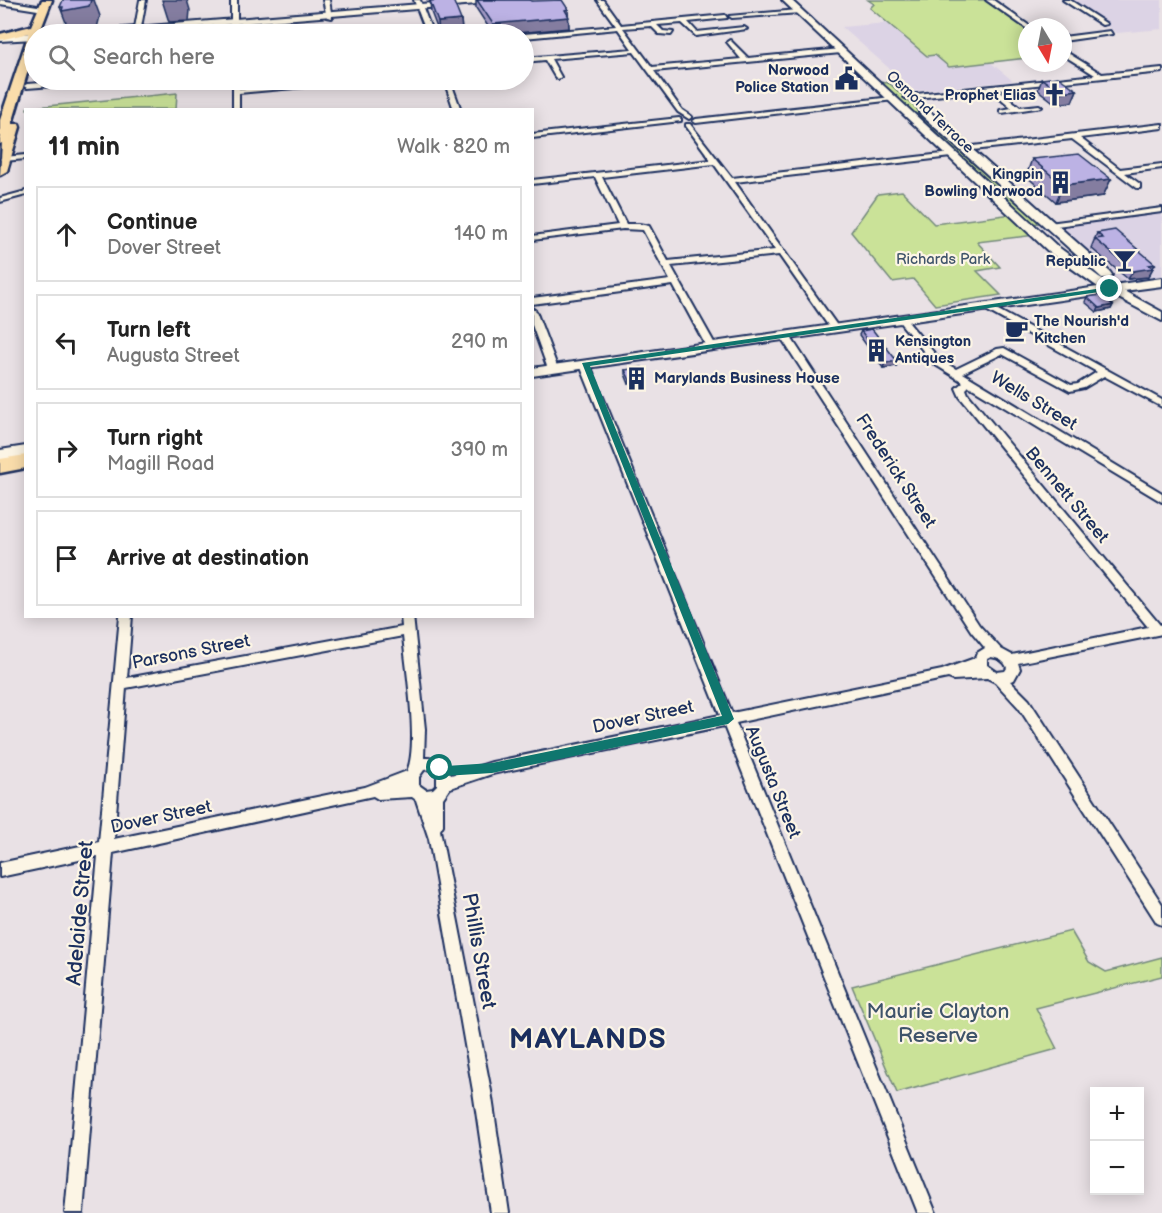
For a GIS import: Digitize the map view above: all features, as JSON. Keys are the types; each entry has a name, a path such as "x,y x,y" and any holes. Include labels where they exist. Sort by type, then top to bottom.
{"highway":[{"path":"40,24 49,4"},
{"path":"0,38 24,36"},
{"path":"0,140 6,107 24,62"},
{"path":"2,163 26,90"},
{"path":"0,466 24,461"}],"main road":[{"name":"Osmond Terrace","path":"786,0 1029,228 1078,268 1110,289 1161,310"},
{"path":"260,24 419,6 505,1"},
{"name":"Osmond Terrace","path":"897,88 1091,263 1161,310"},
{"path":"1029,228 1049,225"},
{"path":"1058,297 1079,278 1078,268"},
{"path":"534,372 1162,283"},
{"path":"1161,310 1153,294 1162,283"},
{"path":"0,455 24,451"}],"street":[{"path":"139,24 143,0"},
{"path":"234,0 234,24"},
{"path":"326,0 330,16"},
{"path":"990,0 995,0"},
{"path":"990,0 1018,20"},
{"path":"1066,0 1104,24"},
{"path":"602,1 835,329"},
{"path":"2,4 49,4"},
{"path":"419,6 426,24"},
{"path":"534,35 798,12"},
{"path":"684,21 696,34 744,29"},
{"path":"653,24 661,33 671,33"},
{"path":"1072,38 1110,33"},
{"path":"730,42 746,60"},
{"path":"534,59 637,50"},
{"path":"652,69 841,51"},
{"path":"547,58 558,77"},
{"path":"1072,58 1102,77"},
{"path":"907,97 1162,70"},
{"path":"992,88 1018,109"},
{"path":"236,108 237,91 248,90"},
{"path":"451,90 457,108"},
{"path":"534,136 892,99"},
{"path":"1002,111 1039,107"},
{"path":"964,149 1162,126"},
{"path":"1073,136 1137,186"},
{"path":"730,180 951,155"},
{"path":"2,163 24,158"},
{"path":"534,182 717,162"},
{"path":"1118,171 1162,166"},
{"path":"597,175 623,227"},
{"path":"0,192 24,191"},
{"path":"0,200 24,192"},
{"path":"1049,225 1162,210"},
{"path":"534,238 623,227 646,228 711,346"},
{"path":"666,264 781,252"},
{"path":"534,301 675,282"},
{"path":"987,307 1162,404"},
{"path":"534,317 553,369"},
{"name":"Wells Street","path":"901,319 933,358 1162,498"},
{"name":"Frederick Street","path":"785,336 975,628 997,653"},
{"path":"956,373 1000,351 1004,351 1070,388 1081,386 1104,372"},
{"name":"Augusta Street","path":"585,364 927,1213"},
{"name":"Bennett Street","path":"969,381 961,388 963,395 1160,629"},
{"name":"Adelaide Street","path":"74,1213 126,618"},
{"name":"Parsons Street","path":"121,684 408,623"},
{"name":"Phillis Street","path":"408,623 418,729 432,783 436,839 482,1091 500,1213"},
{"name":"Frederick Street","path":"975,628 982,658 981,667 993,675"},
{"path":"1011,666 1160,629"},
{"path":"997,653 1011,666 1024,704 1162,918"},
{"name":"Dover Street","path":"943,675 997,653"},
{"name":"Dover Street","path":"0,870 365,793 432,783 492,768 943,675 993,675 1004,678 1011,666"},
{"path":"993,675 1024,704"},
{"name":"Phillis Street","path":"418,729 414,773 410,785 432,783"},
{"name":"Dover Street","path":"365,793 414,773 432,783"}],"shaded area":[{"path":"1066,0 1162,0 1162,29 1117,33"},
{"path":"887,23 927,56 935,55 949,67 990,62 1013,81 915,91 842,27"},
{"path":"1162,210 1162,282 1125,287 1049,225"}],"green space":[{"path":"868,0 987,0 1018,22 1018,59 949,67 935,55 927,56 870,8 874,4"},
{"path":"875,79 890,84 1040,223 1032,224"},
{"path":"177,93 176,108 27,108"},
{"name":"Richards Park","path":"902,191 934,224 1013,214 1036,235 977,242 1000,267 977,271 1001,295 935,305 913,279 892,282 851,232 878,194"},
{"name":"Maurie Clayton Reserve","path":"1071,931 1089,962 1106,972 1162,957 1162,976 1036,1008 1057,1049 897,1093 852,986"}],"building":[{"path":"63,0 91,0 89,6 62,11 63,7 60,7"},
{"path":"453,0 461,20 438,22 430,1"},
{"path":"477,0 562,0 568,9 565,10 569,17 493,24"},
{"path":"1058,77 1077,90 1061,92 1042,79"},
{"path":"1079,154 1111,179 1063,185 1032,159"},
{"path":"1115,230 1155,264 1149,265 1153,268 1133,271 1095,239 1103,238 1097,233"},
{"path":"1101,295 1113,305 1099,308 1087,297"},
{"path":"872,329 897,361 885,363 861,331"},
{"path":"642,367 646,377 630,380 625,370"}],"place":[{"name":"Norwood Police Station","path":"847,79"},
{"name":"Prophet Elias","path":"1054,95"},
{"name":"Kingpin Bowling Norwood","path":"1061,183"},
{"name":"Republic","path":"1124,261"},
{"name":"The Nourish'd Kitchen","path":"1016,330"},
{"name":"Kensington Antiques","path":"877,350"},
{"name":"Marylands Business House","path":"636,378"}],"district":[{"name":"MAYLANDS","path":"588,1039"}],"route":[{"path":"440,768 444,771 492,768 728,719 585,364 1110,289"}]}
